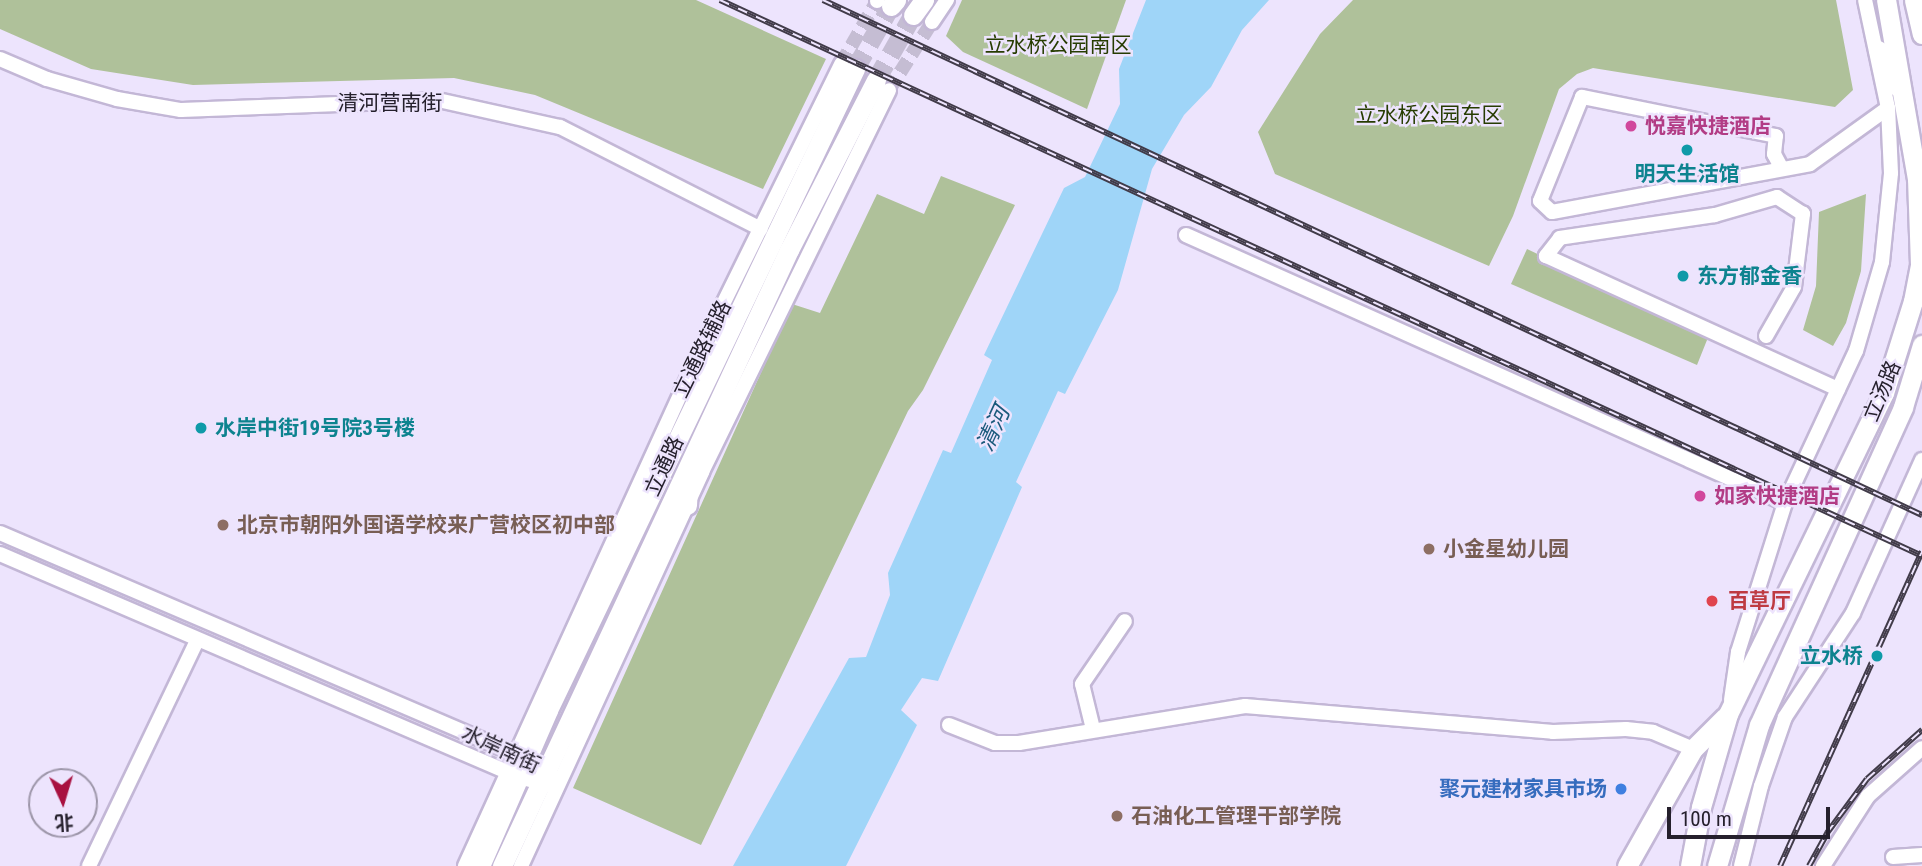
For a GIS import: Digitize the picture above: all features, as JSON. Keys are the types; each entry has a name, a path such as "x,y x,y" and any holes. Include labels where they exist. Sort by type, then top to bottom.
{"main road":[{"name":"立汤路","path":"1690,866 1701,807 1728,714 1884,393 1904,337 1920,264 1917,179 1908,108 1886,0"},
{"path":"1913,0 1922,34"},
{"path":"1878,50 1908,108"},
{"name":"立通路","path":"480,866 512,775 620,559 848,66"},
{"name":"立通路","path":"502,866 547,779 690,460 882,85"},
{"name":"立汤路","path":"1717,866 1759,725 1903,407 1922,345"},
{"path":"687,505 690,460"},
{"path":"596,577 620,559"},
{"path":"1627,866 1693,749 1728,714"}],"street":[{"path":"932,22 947,0"},
{"name":"立汤路","path":"1728,714 1738,652 1785,503 1856,351 1882,262 1891,173 1888,108 1866,0"},
{"name":"清河营南街","path":"0,59 47,79 117,99 181,110 215,113 438,100 560,127 761,229"},
{"name":"立通路辅路","path":"521,756 596,577 761,229 848,66"},
{"path":"521,866 547,779 687,505 882,85"},
{"path":"1782,169 1774,154 1776,136 1582,97 1540,201 1552,212 1810,164 1888,108"},
{"path":"1766,336 1794,287 1803,214 1777,197 1716,215 1560,238 1546,256 1839,389"},
{"path":"1186,235 1785,503"},
{"path":"1741,866 1761,786 1785,717 1853,613 1922,460"},
{"name":"水岸南街","path":"0,533 521,756 547,779"},
{"name":"水岸南街","path":"0,554 512,775 547,779"},
{"path":"1093,729 1082,684 1125,621"},
{"path":"89,866 197,641"},
{"path":"950,725 995,743 1245,706 1553,732 1626,729 1653,732 1693,749"},
{"path":"1823,866 1868,796 1922,748"},
{"path":"465,866 512,775"},
{"path":"1893,857 1922,855"}],"green space":[{"path":"0,0 696,0 826,59 763,189 535,95 454,78 193,85 91,69 0,29"},
{"name":"立水桥公园南区","path":"962,0 1126,0 1087,109 963,52 946,36"},
{"name":"立水桥公园东区","path":"1353,0 1836,0 1853,90 1835,107 1593,68 1577,74 1559,89 1513,216 1489,266 1275,174 1258,132 1320,34"},
{"path":"941,176 1015,205 923,390 908,411 701,845 573,788 792,304 820,313 877,194 924,214"},
{"path":"1866,194 1861,271 1846,323 1833,346 1803,330 1816,286 1819,212"},
{"path":"1527,249 1709,335 1697,365 1511,284"}],"water":[{"name":"清河","path":"1146,0 1269,0 1242,30 1211,87 1184,115 1152,169 1118,290 1065,394 1058,391 1016,482 1022,487 938,681 922,678 901,710 917,725 846,866 733,866 849,658 866,657 890,595 888,573 943,450 951,453 992,360 984,355 1064,188 1085,177 1120,104 1119,69"}],"tunnel":[{"path":"841,64 877,1"},
{"path":"855,69 891,6"},
{"path":"876,80 913,15"},
{"path":"889,90 932,22"}],"railway":[{"path":"720,0 1922,556"},
{"path":"823,0 1922,515"},
{"path":"1780,866 1922,552"},
{"path":"1809,866 1827,833 1867,779 1922,730"}],"place":[{"name":"悦嘉快捷酒店","path":"1631,126"},
{"name":"明天生活馆","path":"1687,150"},
{"name":"东方郁金香","path":"1683,276"},
{"name":"水岸中街19号院3号楼","path":"201,428"},
{"name":"如家快捷酒店","path":"1700,496"},
{"name":"北京市朝阳外国语学校来广营校区初中部","path":"223,525"},
{"name":"小金星幼儿园","path":"1429,549"},
{"name":"百草厅","path":"1712,601"},
{"name":"立水桥","path":"1877,656"},
{"name":"聚元建材家具市场","path":"1621,789"},
{"name":"石油化工管理干部学院","path":"1117,816"}]}
